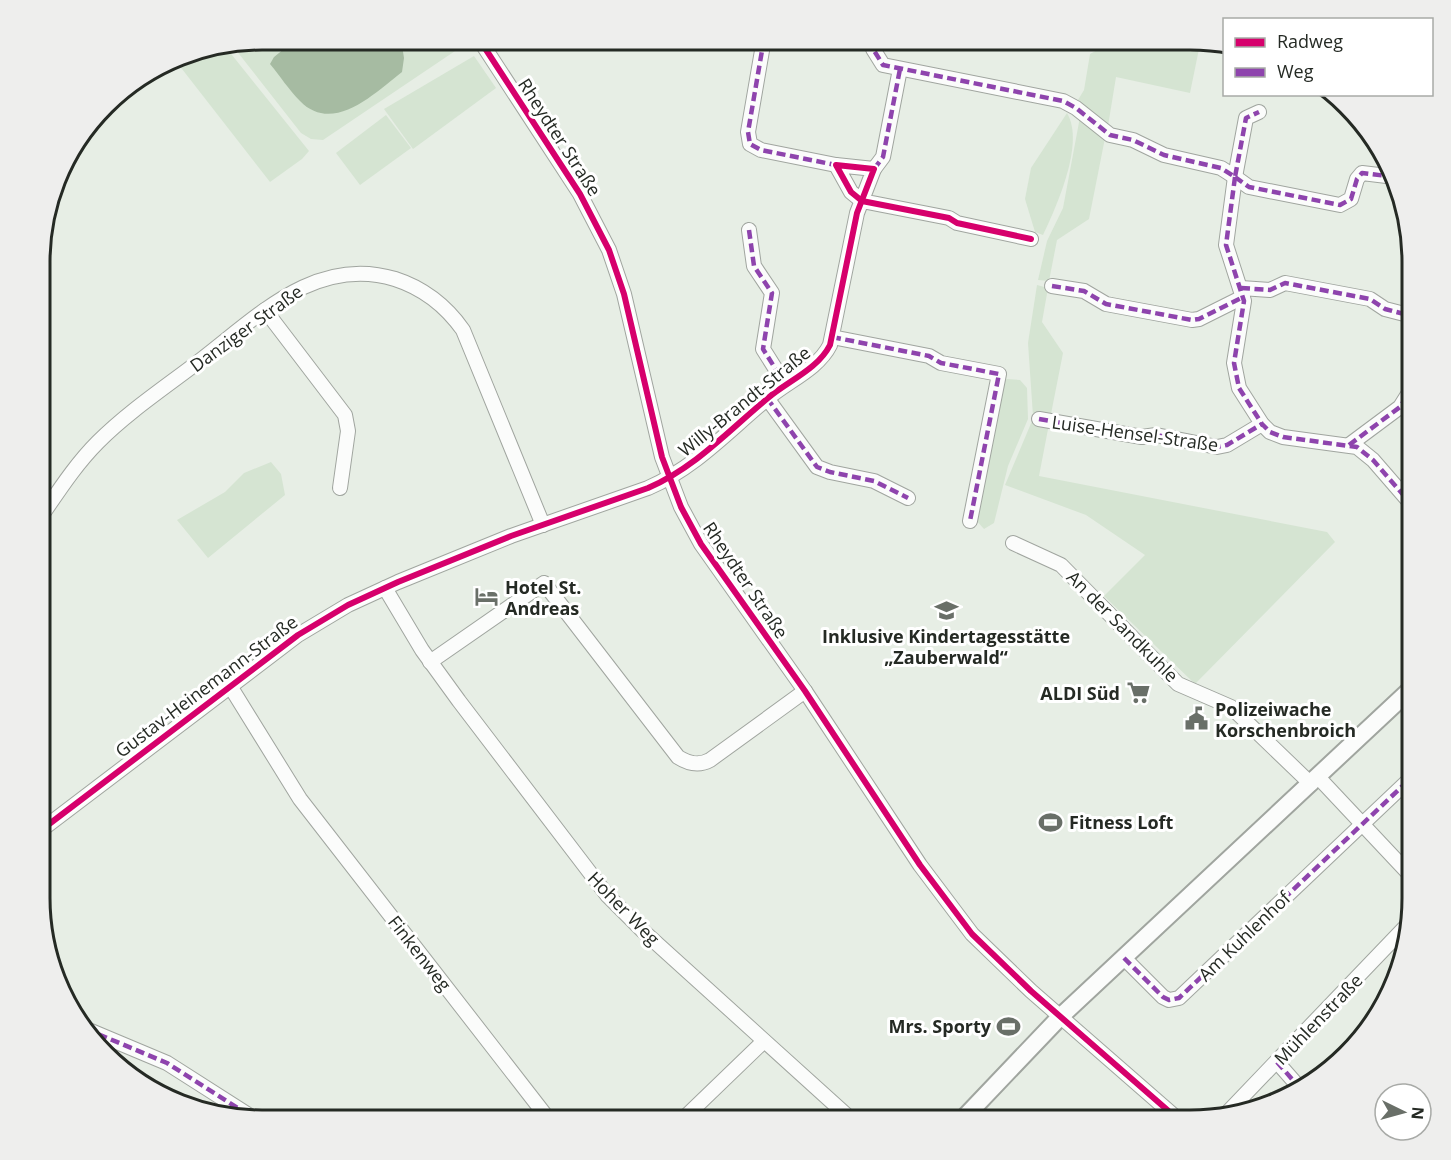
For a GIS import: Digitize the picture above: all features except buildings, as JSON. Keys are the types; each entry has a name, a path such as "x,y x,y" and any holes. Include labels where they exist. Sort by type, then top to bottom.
{"main road":[{"path":"971,1110 1060,1017 1401,698"}],"street":[{"name":"Rheydter Straße","path":"486,50 580,194 609,249 621,285 656,438 670,478 701,544 805,691 920,865 972,934 1060,1017 1167,1110"},
{"path":"764,50 748,132 750,144 761,150 836,165 874,169"},
{"path":"874,50 883,65 1061,100 1076,108 1110,135 1133,140 1164,155 1221,168 1249,187 1340,205 1350,200 1362,173 1383,176"},
{"name":"Willy-Brandt-Straße","path":"670,478 709,452 767,398 820,360 832,337 857,213 874,169 883,157 900,69"},
{"path":"1259,112 1246,118 1226,244 1229,259 1242,292 1244,309 1235,358 1235,377 1239,388 1262,424 1270,432 1283,437 1329,445 1349,445 1368,455 1402,493"},
{"path":"836,165 851,192 862,201 949,218 957,223 1031,239"},
{"path":"749,230 754,266 771,293 763,349 785,384"},
{"name":"Danziger Straße","path":"50,505 78,464 102,438 265,310 308,284 348,273 375,274 400,281 436,301 454,317 467,336 543,525"},
{"path":"1052,285 1083,291 1106,304 1192,320 1199,319 1242,292 1270,290 1285,283 1370,299 1385,309 1402,313"},
{"path":"265,310 345,415 348,431 340,488"},
{"path":"832,337 929,356 940,363 999,374 970,521"},
{"path":"767,398 811,461 819,468 874,481 908,498"},
{"path":"1349,445 1402,404"},
{"name":"Luise-Hensel-Straße","path":"1039,419 1142,437 1156,435 1217,447 1227,445 1262,424"},
{"name":"Gustav-Heinemann-Straße","path":"50,823 313,625 385,588 543,525 670,478"},
{"name":"An der Sandkuhle","path":"1013,543 1061,565 1178,684 1231,707 1314,781"},
{"path":"385,588 430,662 544,583 678,757 686,762 700,764 710,760 805,691"},
{"name":"Hoher Weg","path":"430,662 607,895 841,1110"},
{"name":"Gustav-Heinemann-Straße","path":"230,686 291,785"},
{"path":"1314,781 1361,824 1401,866"},
{"name":"Finkenweg","path":"291,785 542,1110"},
{"name":"Am Kuhlenhof","path":"1124,958 1163,997 1170,1000 1179,998 1401,787"},
{"name":"Mühlenstraße","path":"1235,1105 1398,934"},
{"path":"99,1034 167,1063 241,1110"},
{"path":"692,1110 764,1041"},
{"path":"1277,1062 1295,1082"}],"shaded area":[{"path":"283,50 274,57 323,50 457,50 323,140 311,139 301,133 237,51"},
{"path":"283,50 403,50 404,58 402,72 367,99 340,112 326,114 313,110 296,97 270,64"},
{"path":"1097,50 1199,50 1190,93 1116,77 1108,126 1078,100 1084,90 1090,54"},
{"path":"230,52 309,151 302,159 270,182 180,66"},
{"path":"474,56 496,88 413,149 384,109"},
{"path":"1067,113 1072,126 1071,157 1061,191 1043,235 1035,232 1025,199 1031,168"},
{"path":"386,115 411,148 360,185 336,153"},
{"path":"1080,117 1105,138 1089,219 1057,240 1049,281 1038,280 1047,241 1063,208"},
{"path":"1037,285 1048,288 1042,322 1063,353 1050,419 1033,416 1028,343"},
{"path":"1007,379 1020,380 1027,388 1028,419 1008,466 994,523 984,529 975,519 1002,382"},
{"path":"1032,421 1049,424 1039,476 1327,532 1335,542 1195,684 1104,596 1145,555 1086,515 1005,485"},
{"path":"271,462 281,474 285,495 208,558 177,520 225,492 244,473"}],"marked path":[{"path":"762,50 748,132 750,144 761,150 836,165"},
{"path":"874,50 883,65 1063,101 1076,108 1110,135 1133,140 1164,155 1221,168 1235,177 1246,118 1259,112"},
{"path":"874,169 883,157 900,69"},
{"path":"1235,177 1249,187 1340,205 1351,199 1357,179 1362,173 1383,176"},
{"path":"1235,177 1226,245 1244,301 1234,363 1239,388 1262,424 1270,432 1283,437 1357,447 1373,460 1402,493"},
{"path":"749,230 754,266 772,293 763,349 785,384"},
{"path":"1241,288 1270,290 1285,283 1370,299 1385,309 1402,313"},
{"path":"1052,286 1084,291 1106,304 1192,320 1199,319 1243,297"},
{"path":"832,337 929,356 941,363 999,374 970,521"},
{"path":"767,398 817,467 874,481 908,498"},
{"path":"1349,445 1402,404"},
{"path":"1039,419 1142,437 1156,435 1217,447 1227,445 1262,424"},
{"path":"1124,958 1163,997 1169,1000 1179,998 1401,787"},
{"path":"99,1035 167,1063 240,1109"},
{"path":"1277,1062 1295,1082"}],"cycle path":[{"path":"486,50 580,194 609,250 624,294 662,457 681,507 701,544 805,691 920,865 972,934 1031,991 1167,1110"},
{"path":"836,165 874,169 862,201 851,192 836,165"},
{"path":"50,823 298,635 348,605 511,536 648,488 697,459 768,398 810,368 825,353 830,345 857,213 862,201"},
{"path":"862,201 949,218 957,223 1031,239"}],"place":[{"name":"Hotel St. Andreas","path":"487,597"},
{"name":"Inklusive Kindertagesstätte „Zauberwald“","path":"946,610"},
{"name":"ALDI Süd","path":"1138,693"},
{"name":"Polizeiwache Korschenbroich","path":"1197,719"},
{"name":"Fitness Loft","path":"1051,822"},
{"name":"Mrs. Sporty","path":"1009,1026"}]}
